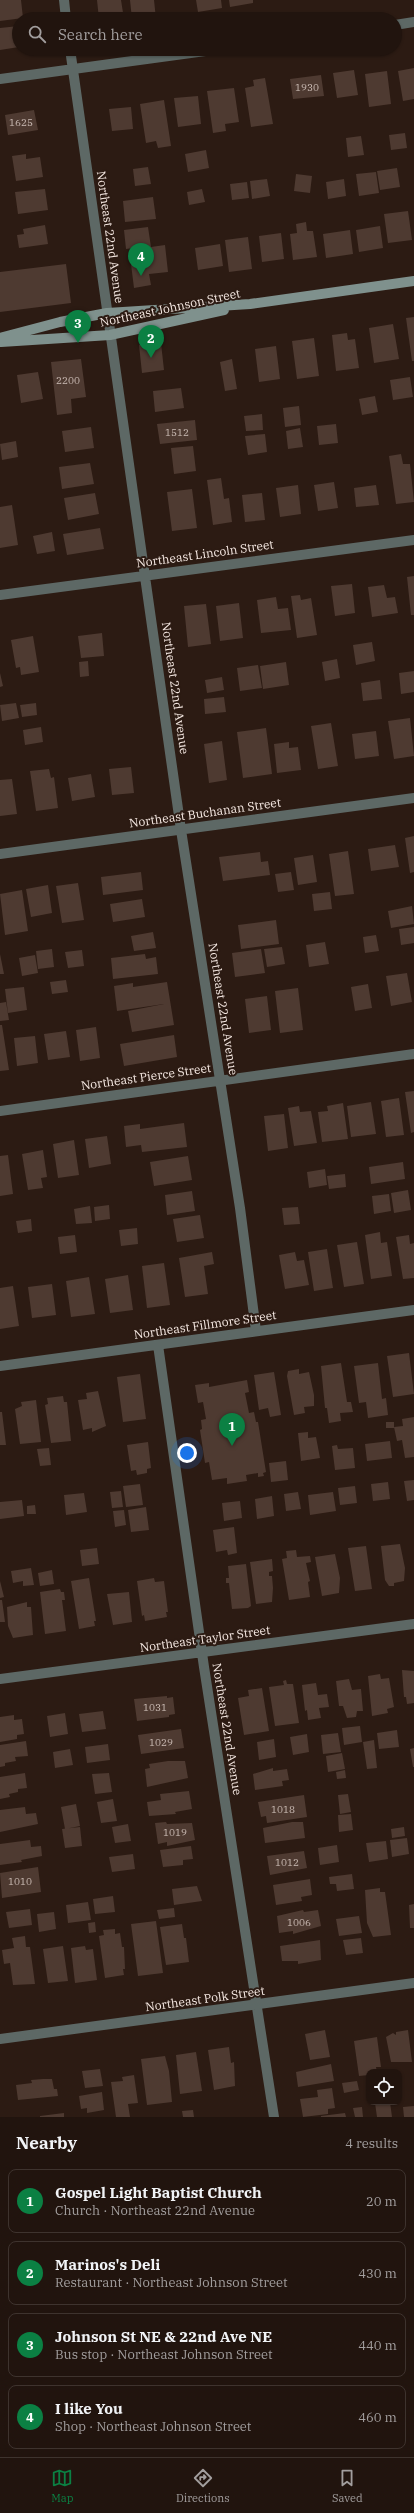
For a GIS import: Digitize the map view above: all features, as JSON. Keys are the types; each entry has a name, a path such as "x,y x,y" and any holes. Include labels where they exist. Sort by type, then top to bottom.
{"main road":[{"name":"Northeast Johnson Street","path":"0,338 60,322 107,314 250,304 414,281"},
{"name":"Northeast Johnson Street","path":"0,342 84,338 110,334 250,304"}],"street":[{"path":"64,0 65,12"},
{"path":"402,24 414,22"},
{"name":"Northeast 22nd Avenue","path":"71,56 107,314 182,830 221,1080 256,1331"},
{"path":"0,79 169,56"},
{"name":"Northeast Lincoln Street","path":"0,595 414,540"},
{"name":"Northeast Buchanan Street","path":"0,854 414,798"},
{"name":"Northeast Pierce Street","path":"0,1111 414,1054"},
{"name":"Northeast Fillmore Street","path":"0,1366 414,1310"},
{"name":"Northeast 22nd Avenue","path":"158,1345 202,1654 274,2117"},
{"name":"Northeast Taylor Street","path":"0,1679 202,1654 414,1624"},
{"name":"Northeast Polk Street","path":"0,2039 414,1983"}],"building":[{"path":"0,0 21,0 22,12 12,12 12,19 0,21"},
{"path":"97,0 121,0 123,12 98,12"},
{"path":"130,0 154,0 155,12 131,12"},
{"path":"196,0 221,0 222,8 198,12"},
{"path":"229,0 253,0 253,3 230,7"},
{"path":"12,27 12,48 0,50 0,28"},
{"path":"414,68 414,99 403,101 398,71"},
{"path":"354,70 358,95 337,98 333,73"},
{"path":"387,71 391,104 369,107 365,74"},
{"path":"321,75 324,96 293,99 290,79"},
{"path":"265,78 273,124 251,127 245,88 254,86 253,80"},
{"path":"234,88 239,122 225,124 226,131 213,133 207,91"},
{"path":"198,96 201,124 178,127 174,98"},
{"path":"164,100 171,146 158,148 156,141 146,143 140,104"},
{"path":"131,107 133,129 112,131 109,109"},
{"path":"34,110 38,130 8,135 5,115"},
{"path":"405,133 407,148 391,150 389,135"},
{"path":"361,136 364,155 348,157 346,138"},
{"path":"206,150 209,168 188,172 185,154"},
{"path":"26,154 26,159 40,157 43,177 16,181 12,156"},
{"path":"148,167 151,184 135,186 133,169"},
{"path":"397,168 400,187 380,190 377,171"},
{"path":"376,172 379,193 359,196 356,174"},
{"path":"296,174 312,176 310,193 294,191"},
{"path":"267,179 270,196 252,199 250,181"},
{"path":"344,179 346,196 328,199 326,182"},
{"path":"247,182 249,198 232,200 230,184"},
{"path":"45,189 48,210 18,214 15,192"},
{"path":"202,189 205,202 189,205 187,192"},
{"path":"153,197 156,219 125,222 123,201"},
{"path":"408,211 412,240 388,243 384,214"},
{"path":"306,222 307,231 313,231 317,257 293,260 290,234 297,233 296,224"},
{"path":"45,225 48,244 19,248 17,235 24,234 23,229"},
{"path":"380,226 383,248 359,252 356,230"},
{"path":"148,227 151,247 165,245 168,272 149,274 151,285 134,288 131,264 144,262 142,247 126,249 124,230"},
{"path":"350,230 353,254 326,258 323,234"},
{"path":"281,233 284,259 262,262 259,236"},
{"path":"248,237 252,269 229,272 225,240"},
{"path":"220,244 223,266 198,270 195,248"},
{"path":"66,264 71,303 0,312 0,272"},
{"path":"414,317 414,361 412,361 406,318"},
{"path":"393,324 399,359 374,363 369,328"},
{"path":"347,333 348,340 355,339 359,368 336,371 332,335"},
{"path":"314,338 319,376 297,379 292,341"},
{"path":"161,343 164,370 142,373 139,345"},
{"path":"276,346 280,379 259,382 255,349"},
{"path":"81,359 86,397 71,399 72,413 57,415 51,362"},
{"path":"232,359 237,389 225,391 220,362"},
{"path":"38,372 43,399 21,403 17,375"},
{"path":"410,377 413,397 393,400 390,380"},
{"path":"181,388 184,408 155,412 153,391"},
{"path":"375,396 378,412 362,415 359,399"},
{"path":"299,406 301,425 285,427 283,408"},
{"path":"262,414 263,430 246,431 244,416"},
{"path":"195,420 197,440 160,444 157,424"},
{"path":"336,424 338,443 319,445 317,426"},
{"path":"91,427 94,448 65,452 62,431"},
{"path":"300,428 303,447 288,449 286,431"},
{"path":"265,434 267,452 248,455 245,436"},
{"path":"16,441 18,457 2,460 0,444"},
{"path":"193,446 196,471 174,474 171,448"},
{"path":"401,454 403,464 410,464 414,502 396,504 389,456"},
{"path":"90,463 94,484 62,489 59,467"},
{"path":"221,478 224,499 229,498 232,522 213,525 207,480"},
{"path":"334,482 338,508 318,511 314,485"},
{"path":"298,485 301,514 280,517 276,488"},
{"path":"376,485 379,505 356,507 354,488"},
{"path":"192,489 197,528 172,531 167,492"},
{"path":"95,493 99,514 68,520 64,498"},
{"path":"262,493 265,520 245,522 242,495"},
{"path":"12,505 18,545 0,548 0,507"},
{"path":"100,528 104,549 67,555 63,534"},
{"path":"52,532 55,551 37,554 33,536"},
{"path":"414,576 414,615 411,615 407,577"},
{"path":"352,584 355,613 335,616 331,586"},
{"path":"384,585 387,598 395,597 398,613 372,617 368,587"},
{"path":"300,595 301,600 311,598 317,635 297,638 291,596"},
{"path":"276,597 278,609 288,608 291,630 261,633 257,600"},
{"path":"239,603 243,638 220,641 216,606"},
{"path":"206,604 211,644 188,647 184,606"},
{"path":"102,633 104,656 81,658 78,636"},
{"path":"33,636 39,672 21,675 20,667 16,668 11,640"},
{"path":"372,642 375,661 356,665 353,645"},
{"path":"337,659 340,678 325,681 322,662"},
{"path":"88,661 89,676 80,677 79,662"},
{"path":"286,662 289,685 263,689 260,666"},
{"path":"258,665 262,688 240,691 237,668"},
{"path":"414,671 414,692 401,694 399,673"},
{"path":"0,673 3,686 0,687"},
{"path":"222,677 224,690 207,693 205,680"},
{"path":"380,680 382,699 363,701 361,683"},
{"path":"224,697 226,712 205,714 204,699"},
{"path":"16,703 19,718 2,721 0,705"},
{"path":"36,703 37,715 22,717 20,705"},
{"path":"410,718 414,756 394,759 388,721"},
{"path":"331,723 338,766 318,769 311,726"},
{"path":"41,727 43,742 25,745 23,730"},
{"path":"266,728 272,774 243,778 237,732"},
{"path":"376,731 379,756 355,759 352,734"},
{"path":"222,741 227,780 209,783 204,744"},
{"path":"289,742 289,748 298,747 301,770 277,773 274,744"},
{"path":"131,767 134,793 112,795 109,769"},
{"path":"49,769 51,778 54,777 58,808 36,811 30,771"},
{"path":"91,774 95,797 72,801 68,778"},
{"path":"12,779 17,814 0,816 0,780"},
{"path":"414,836 414,872 410,873 405,838"},
{"path":"395,845 399,867 371,871 368,849"},
{"path":"348,851 354,894 335,896 329,854"},
{"path":"260,852 261,862 268,861 270,875 223,881 219,857"},
{"path":"313,855 317,882 298,885 294,858"},
{"path":"141,872 143,890 103,895 101,877"},
{"path":"291,872 294,890 278,892 275,874"},
{"path":"78,883 84,920 62,923 56,886"},
{"path":"48,885 52,913 31,917 26,889"},
{"path":"22,890 28,931 5,935 0,894"},
{"path":"330,892 332,909 314,911 312,894"},
{"path":"142,899 145,917 113,922 110,904"},
{"path":"412,906 414,924 391,928 388,911"},
{"path":"276,920 279,944 241,949 238,925"},
{"path":"414,927 414,943 401,945 399,929"},
{"path":"153,932 156,948 134,951 131,936"},
{"path":"376,935 379,951 365,953 363,937"},
{"path":"325,942 329,964 309,967 306,945"},
{"path":"282,947 285,964 267,967 264,949"},
{"path":"52,949 54,967 38,969 36,951"},
{"path":"261,949 265,973 235,977 232,953"},
{"path":"82,950 84,966 68,968 65,952"},
{"path":"0,954 4,974 0,974"},
{"path":"145,954 146,959 156,957 158,974 113,979 111,958"},
{"path":"35,955 38,973 22,976 19,958"},
{"path":"407,973 412,1002 391,1006 386,976"},
{"path":"66,980 68,992 52,994 50,982"},
{"path":"167,982 174,1025 132,1032 128,1011 164,1004 117,1011 114,986 133,983 133,987"},
{"path":"368,984 372,1008 355,1011 351,987"},
{"path":"24,987 27,1010 8,1013 5,989"},
{"path":"298,988 303,1030 280,1033 275,991"},
{"path":"267,996 271,1030 249,1033 245,999"},
{"path":"6,1002 9,1020 0,1021 0,1003"},
{"path":"0,1025 2,1025 9,1070 0,1071"},
{"path":"96,1027 100,1058 80,1061 76,1030"},
{"path":"66,1031 70,1057 48,1060 44,1034"},
{"path":"174,1035 177,1057 124,1066 120,1044"},
{"path":"35,1036 38,1063 17,1066 14,1038"},
{"path":"414,1091 414,1132 411,1133 405,1092"},
{"path":"399,1098 404,1135 386,1137 381,1101"},
{"path":"371,1102 376,1134 351,1137 347,1106"},
{"path":"343,1103 348,1139 322,1142 318,1112 328,1111 327,1106"},
{"path":"299,1106 300,1112 311,1111 317,1143 294,1146 288,1108"},
{"path":"284,1114 288,1148 268,1151 264,1116"},
{"path":"184,1123 187,1147 142,1152 141,1145 126,1147 124,1126 140,1124 140,1129"},
{"path":"107,1136 111,1164 89,1168 85,1139"},
{"path":"74,1140 79,1175 58,1178 53,1144"},
{"path":"43,1150 47,1177 41,1178 43,1188 28,1190 22,1154"},
{"path":"8,1155 13,1194 0,1196 0,1156"},
{"path":"188,1156 192,1180 154,1186 150,1162"},
{"path":"403,1162 405,1179 371,1184 369,1167"},
{"path":"325,1169 327,1185 309,1188 307,1172"},
{"path":"345,1174 346,1187 329,1189 327,1176"},
{"path":"408,1190 411,1210 394,1213 391,1193"},
{"path":"192,1191 195,1211 167,1215 165,1195"},
{"path":"389,1194 391,1211 374,1214 372,1196"},
{"path":"109,1205 110,1219 95,1221 94,1207"},
{"path":"90,1206 92,1223 76,1224 74,1209"},
{"path":"298,1207 300,1224 284,1225 282,1208"},
{"path":"200,1215 204,1238 177,1242 173,1219"},
{"path":"31,1219 32,1231 18,1233 16,1221"},
{"path":"137,1228 138,1244 121,1246 119,1230"},
{"path":"380,1232 381,1243 387,1242 392,1276 371,1279 365,1235"},
{"path":"75,1235 77,1252 60,1254 58,1237"},
{"path":"409,1235 410,1244 414,1243 414,1278 403,1279 396,1237"},
{"path":"357,1242 364,1284 344,1287 337,1245"},
{"path":"327,1249 333,1288 314,1291 308,1252"},
{"path":"212,1252 214,1264 204,1266 208,1294 185,1297 179,1258"},
{"path":"295,1252 297,1261 304,1260 309,1285 285,1289 279,1255"},
{"path":"164,1263 170,1305 147,1308 142,1266"},
{"path":"128,1275 133,1310 110,1313 105,1279"},
{"path":"89,1277 95,1314 71,1317 66,1281"},
{"path":"52,1284 56,1315 32,1318 28,1287"},
{"path":"13,1286 19,1326 0,1329 0,1288"},
{"path":"409,1353 414,1394 393,1397 387,1356"},
{"path":"341,1363 347,1402 351,1402 353,1412 340,1413 341,1421 329,1423 327,1408 325,1408 321,1366"},
{"path":"378,1363 382,1399 386,1398 388,1415 368,1418 366,1402 359,1403 354,1366"},
{"path":"299,1369 299,1374 309,1372 314,1395 314,1406 304,1407 305,1413 294,1415 287,1376 288,1371"},
{"path":"274,1372 281,1415 270,1417 268,1408 259,1410 254,1375"},
{"path":"140,1374 146,1419 123,1422 117,1377"},
{"path":"247,1380 249,1392 245,1393 249,1413 254,1412 256,1422 258,1422 266,1472 263,1473 264,1476 258,1477 258,1473 246,1475 247,1481 227,1484 227,1478 212,1480 209,1462 205,1463 200,1430 202,1429 201,1420 206,1419 203,1402 198,1403 195,1385 209,1383 209,1387"},
{"path":"98,1391 106,1426 92,1432 92,1428 83,1430 78,1400 87,1399 86,1393"},
{"path":"63,1396 64,1402 67,1402 71,1441 51,1443 45,1405 48,1404 47,1398"},
{"path":"36,1400 41,1442 20,1444 15,1409 22,1406 21,1402"},
{"path":"0,1412 2,1412 6,1445 0,1445"},
{"path":"414,1417 414,1457 405,1458 402,1440 397,1441 394,1427 403,1426 402,1419"},
{"path":"386,1422 394,1422 394,1428 386,1428"},
{"path":"308,1432 308,1438 316,1437 320,1458 301,1461 298,1433"},
{"path":"390,1441 392,1458 367,1461 365,1444"},
{"path":"148,1442 151,1468 147,1469 147,1473 137,1475 136,1470 131,1471 127,1445"},
{"path":"337,1445 338,1449 353,1448 355,1468 335,1470 332,1446"},
{"path":"49,1448 51,1465 40,1466 37,1449"},
{"path":"286,1461 288,1480 271,1482 269,1463"},
{"path":"414,1480 414,1500 407,1501 404,1481"},
{"path":"388,1482 390,1499 373,1501 371,1484"},
{"path":"140,1484 143,1505 126,1507 123,1486"},
{"path":"355,1486 357,1503 340,1505 338,1488"},
{"path":"121,1491 123,1507 112,1508 110,1492"},
{"path":"298,1492 301,1509 286,1511 284,1494"},
{"path":"333,1492 336,1511 310,1515 308,1495"},
{"path":"84,1493 87,1512 66,1515 64,1495"},
{"path":"272,1496 274,1516 257,1519 255,1499"},
{"path":"22,1500 24,1516 0,1519 0,1502"},
{"path":"240,1501 242,1518 224,1521 222,1503"},
{"path":"35,1505 36,1514 27,1514 27,1506"},
{"path":"146,1507 149,1530 131,1532 128,1510"},
{"path":"124,1510 126,1525 115,1527 113,1511"},
{"path":"234,1527 237,1553 228,1555 227,1550 216,1552 213,1530"},
{"path":"400,1544 405,1568 404,1581 394,1583 394,1586 389,1586 385,1580 381,1546"},
{"path":"366,1546 372,1589 355,1591 348,1548"},
{"path":"97,1548 99,1564 82,1566 80,1550"},
{"path":"296,1550 297,1557 310,1556 311,1562 306,1563 310,1581 308,1582 310,1597 289,1600 282,1559 287,1558 286,1551"},
{"path":"335,1554 340,1578 339,1593 322,1596 315,1557"},
{"path":"272,1559 273,1571 269,1572 269,1576 272,1576 272,1602 256,1604 250,1562"},
{"path":"246,1564 251,1606 248,1608 232,1609 229,1583 226,1583 226,1578 229,1578 228,1566"},
{"path":"31,1568 34,1585 23,1586 23,1581 13,1583 11,1571"},
{"path":"52,1570 54,1584 40,1586 38,1573"},
{"path":"89,1578 96,1621 94,1621 95,1626 79,1629 71,1581"},
{"path":"154,1578 155,1582 164,1581 168,1612 166,1612 167,1617 145,1621 144,1615 142,1616 137,1581"},
{"path":"0,1581 4,1597 0,1598"},
{"path":"60,1589 61,1592 64,1592 65,1600 62,1600 66,1631 45,1634 40,1592"},
{"path":"129,1592 132,1622 113,1625 107,1594"},
{"path":"0,1600 2,1600 5,1622 0,1622"},
{"path":"27,1602 27,1607 31,1607 33,1635 13,1638 8,1626 7,1607"},
{"path":"402,1670 414,1671 414,1703 407,1704 406,1697 404,1697"},
{"path":"380,1674 381,1679 389,1678 394,1707 387,1709 388,1713 372,1716 368,1676"},
{"path":"349,1679 352,1690 361,1689 363,1711 357,1711 356,1717 347,1718 343,1706 339,1706 336,1681"},
{"path":"286,1680 287,1684 293,1684 299,1723 275,1726 269,1687 284,1685 283,1681"},
{"path":"316,1683 318,1695 327,1694 329,1707 319,1708 321,1718 308,1720 307,1710 305,1711 302,1685"},
{"path":"262,1688 269,1731 244,1735 238,1698 249,1696 248,1690"},
{"path":"167,1696 167,1698 173,1697 175,1714 169,1715 169,1717 137,1721 134,1699"},
{"path":"103,1711 106,1729 82,1732 79,1714"},
{"path":"65,1713 68,1734 50,1737 47,1716"},
{"path":"14,1715 14,1720 22,1719 24,1734 17,1735 17,1739 0,1742 0,1717"},
{"path":"360,1726 362,1742 344,1745 342,1728"},
{"path":"181,1729 184,1748 141,1754 138,1735"},
{"path":"397,1730 399,1747 379,1749 377,1733"},
{"path":"338,1733 341,1752 323,1754 321,1735"},
{"path":"307,1734 309,1752 293,1755 290,1737"},
{"path":"274,1739 276,1757 259,1760 257,1742"},
{"path":"374,1740 377,1768 367,1769 363,1742"},
{"path":"26,1741 28,1756 15,1757 16,1761 5,1763 5,1766 0,1767 0,1745"},
{"path":"108,1744 110,1760 87,1763 85,1747"},
{"path":"414,1748 414,1767 413,1767 410,1749"},
{"path":"70,1749 73,1765 55,1768 53,1752"},
{"path":"342,1753 345,1769 328,1772 326,1756"},
{"path":"168,1761 185,1761 188,1778 147,1787 145,1769 150,1768 149,1764"},
{"path":"273,1768 273,1771 287,1769 289,1780 282,1781 283,1786 255,1790 253,1774"},
{"path":"345,1770 346,1778 337,1779 336,1772"},
{"path":"25,1773 27,1788 18,1789 18,1792 9,1794 10,1797 0,1799 0,1777"},
{"path":"109,1773 112,1792 95,1794 92,1774"},
{"path":"189,1791 192,1809 175,1812 176,1814 149,1816 147,1802 161,1800 160,1794"},
{"path":"348,1794 351,1812 340,1814 338,1795"},
{"path":"304,1795 307,1817 267,1823 266,1816 261,1817 258,1802"},
{"path":"113,1799 117,1821 101,1823 97,1802"},
{"path":"76,1804 80,1826 65,1829 61,1807"},
{"path":"25,1807 26,1814 36,1813 38,1824 0,1832 0,1810"},
{"path":"351,1814 353,1830 339,1832 338,1815"},
{"path":"166,1822 167,1824 192,1823 195,1840 167,1846 167,1842 158,1844 155,1823"},
{"path":"292,1822 303,1822 305,1838 265,1843 263,1828"},
{"path":"128,1824 131,1841 115,1843 112,1827"},
{"path":"80,1827 82,1846 65,1848 62,1829"},
{"path":"404,1827 405,1836 392,1838 391,1829"},
{"path":"407,1838 409,1854 392,1857 390,1840"},
{"path":"30,1840 31,1847 41,1846 42,1856 21,1860 22,1862 0,1865 0,1844"},
{"path":"386,1841 388,1859 369,1862 366,1843"},
{"path":"337,1845 339,1862 320,1865 318,1848"},
{"path":"191,1846 193,1859 183,1860 183,1865 163,1867 160,1850"},
{"path":"304,1851 307,1868 270,1875 267,1856"},
{"path":"133,1854 135,1869 112,1872 109,1857"},
{"path":"38,1867 41,1892 2,1898 0,1873"},
{"path":"352,1874 354,1889 337,1891 336,1884 330,1884 329,1877"},
{"path":"310,1879 312,1895 301,1897 302,1901 276,1905 273,1885"},
{"path":"197,1886 202,1901 174,1905 172,1889"},
{"path":"380,1888 380,1892 385,1892 391,1935 373,1937 367,1923 365,1890"},
{"path":"113,1896 115,1912 95,1914 93,1899"},
{"path":"88,1902 91,1920 68,1923 66,1905"},
{"path":"414,1904 414,1928 410,1928 409,1905"},
{"path":"174,1908 175,1917 159,1919 157,1910"},
{"path":"30,1909 32,1925 9,1928 6,1912"},
{"path":"303,1910 304,1912 318,1910 321,1926 293,1934 293,1931 279,1933 277,1916"},
{"path":"54,1912 56,1929 39,1932 37,1914"},
{"path":"359,1916 362,1933 339,1936 336,1919"},
{"path":"156,1921 163,1973 138,1976 131,1924"},
{"path":"95,1922 96,1932 89,1933 88,1923"},
{"path":"182,1924 184,1938 186,1938 189,1962 166,1965 160,1927"},
{"path":"115,1929 115,1934 120,1933 122,1947 124,1947 124,1975 105,1978 99,1936 104,1935 103,1930"},
{"path":"25,1936 26,1947 30,1947 35,1984 13,1985 10,1963 4,1964 2,1950 14,1948 12,1938"},
{"path":"361,1938 363,1953 346,1955 343,1940"},
{"path":"320,1940 321,1960 298,1964 298,1961 282,1961 280,1946"},
{"path":"63,1946 68,1981 48,1983 43,1949"},
{"path":"85,1946 86,1950 93,1949 97,1980 75,1983 71,1948"},
{"path":"325,2030 330,2057 310,2060 305,2034"},
{"path":"408,2030 412,2062 391,2062 386,2037 393,2033 396,2035 396,2032"},
{"path":"377,2037 381,2067 376,2067 376,2069 366,2069 366,2075 359,2076 354,2041"},
{"path":"229,2047 231,2063 234,2062 235,2086 214,2090 208,2050"},
{"path":"196,2052 202,2091 180,2094 176,2055"},
{"path":"165,2056 169,2071 172,2102 147,2105 141,2059"},
{"path":"331,2064 334,2081 298,2087 296,2072"},
{"path":"100,2069 103,2086 85,2088 82,2071"},
{"path":"134,2075 138,2103 128,2104 130,2117 116,2117 111,2082 123,2081 122,2077"},
{"path":"52,2079 54,2089 57,2089 58,2096 18,2100 16,2085 32,2083 31,2080"},
{"path":"357,2081 359,2090 344,2093 342,2083"},
{"path":"332,2088 335,2108 328,2109 328,2114 303,2117 300,2099 318,2097 317,2090"},
{"path":"102,2092 104,2110 87,2113 87,2108 81,2109 79,2096"},
{"path":"375,2105 390,2105 392,2117 377,2117"},
{"path":"414,2106 414,2117 404,2117 403,2107"},
{"path":"362,2107 363,2117 355,2117 353,2108"},
{"path":"193,2110 194,2117 183,2117 182,2111"},
{"path":"64,2113 64,2117 40,2117 40,2116"},
{"path":"345,2113 346,2117 321,2117 321,2116"}],"place":[{"name":"I like You","path":"141,276"},
{"name":"Johnson St NE & 22nd Ave NE","path":"78,343"},
{"name":"Marinos's Deli","path":"151,358"},
{"name":"Gospel Light Baptist Church","path":"232,1446"}]}
